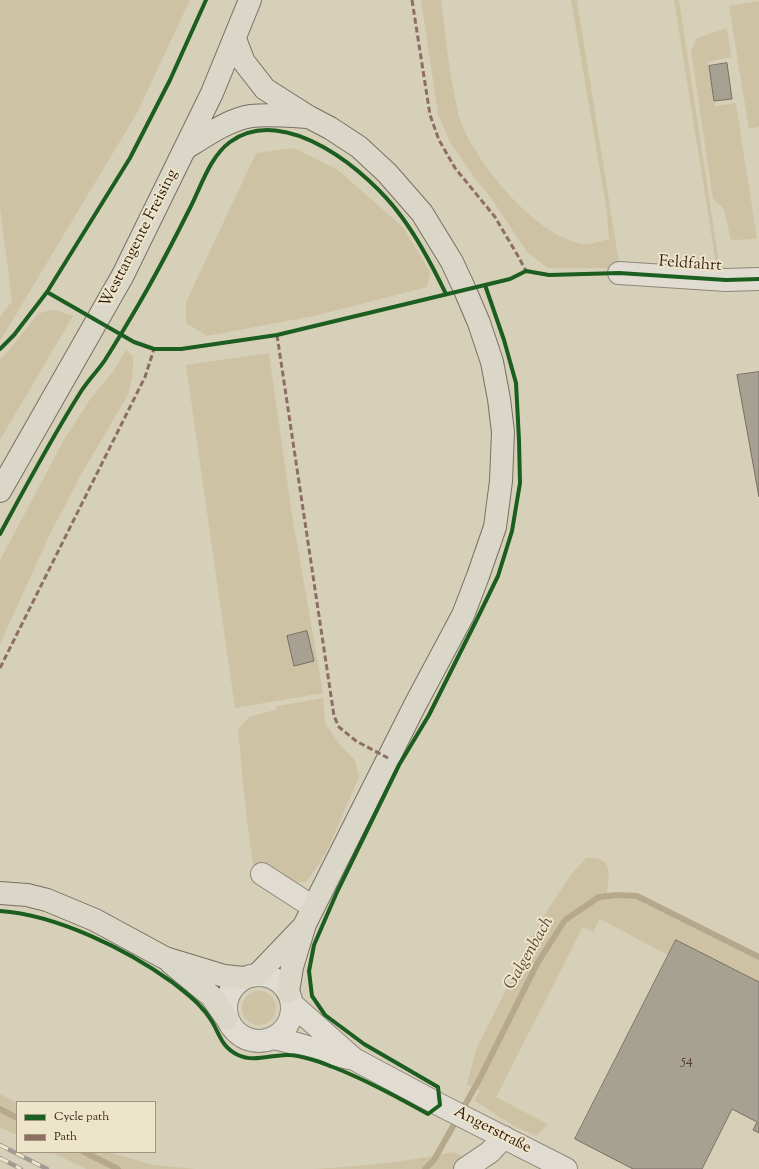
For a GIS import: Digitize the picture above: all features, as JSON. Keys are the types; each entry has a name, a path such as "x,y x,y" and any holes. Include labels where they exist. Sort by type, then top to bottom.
{"main road":[{"name":"Westtangente Freising","path":"0,491 8,468 123,275 212,94 250,0"},
{"path":"235,39 244,62 265,89 359,147 387,173 422,212 466,290 479,323 492,362 503,432 501,481 494,527 478,576 462,615 414,705 309,916 292,968 290,998"},
{"path":"186,148 220,127 250,116 281,115 309,117"},
{"path":"0,893 47,900 68,908 95,920 165,958 211,996 227,1019"},
{"path":"165,958 224,976 251,976 309,916"}],"street":[{"name":"Feldfahrt","path":"619,273 726,280 759,279"},
{"path":"262,874 309,916"},
{"path":"251,976 268,976 276,979 283,985 290,998 292,1015 288,1024 282,1032 273,1038 264,1041 246,1039 232,1028 227,1019 225,1010 226,1000 230,991 236,984 251,976"},
{"name":"Angerstraße","path":"290,998 354,1059 440,1105 566,1169"},
{"name":"Angerstraße","path":"273,1038 354,1059"},
{"path":"465,1169 490,1152 502,1136"},
{"path":"493,1169 502,1136"}],"shaded area":[{"path":"0,0 190,0 137,113 0,341 0,317 12,301 0,207"},
{"path":"421,0 441,0 450,70 459,117 478,154 508,194 545,227 564,238 585,244 609,239 606,206 571,0 577,0 619,263 716,264 674,0 679,0 720,269 548,268 527,252 491,198 474,177 450,142 438,114"},
{"path":"759,1 759,127 749,129 729,6"},
{"path":"727,28 731,57 708,62 715,106 736,103 757,239 731,240 724,209 713,199 691,51 697,38"},
{"path":"294,148 338,170 403,227 430,272 427,287 314,316 207,336 186,323 186,302 256,153"},
{"path":"51,310 73,316 0,440 0,359 6,354 37,315"},
{"path":"126,350 133,356 133,372 128,395 82,473 50,534 0,644 0,560 65,438 91,398 114,370"},
{"path":"269,353 292,514 323,693 235,708 186,365"},
{"path":"323,698 325,723 340,745 355,760 359,777 326,853 307,881 295,883 271,867 253,864 247,822 238,729 249,717 275,710 277,706"},
{"path":"586,858 596,858 602,860 606,864 609,876 606,898 638,899 759,960 759,982 676,940 668,955 600,919 593,932 583,927 496,1097 548,1124 536,1136 512,1125 474,1100 480,1090 467,1084 476,1049 541,920 570,876"},
{"path":"256,991 262,991 266,992 273,998 276,1008 275,1015 269,1022 262,1025 256,1025 252,1024 245,1018 242,1011 242,1005 243,1001 249,994"},
{"path":"0,1094 16,1102 16,1135 0,1127"},
{"path":"452,1152 461,1155 461,1163 453,1169 314,1169 383,1163"},
{"path":"53,1153 112,1153 153,1165 196,1169 86,1169"}],"building":[{"path":"727,63 732,99 714,101 709,66"},
{"path":"759,372 759,497 737,375"},
{"path":"307,631 314,661 294,666 287,636"},
{"path":"676,940 759,982 759,1133 753,1130 757,1122 732,1109 702,1169 633,1169 575,1139"}],"waterway":[{"name":"Galgenbach","path":"425,1169 434,1160 479,1080 538,962 565,920 599,897 617,895 637,896 759,957"},
{"name":"Galgenbach","path":"0,1109 16,1117"},
{"name":"Galgenbach","path":"86,1153 118,1169"}],"railway":[{"path":"0,1145 47,1169"},
{"path":"0,1158 21,1169"}],"marked path":[{"path":"412,0 430,115 439,140 455,168 495,217 526,271"},
{"path":"277,335 334,716 339,727 356,741 388,758"},
{"path":"0,668 145,377 154,349"}],"cycle path":[{"path":"0,349 14,335 47,292 130,158 170,80 206,0"},
{"path":"0,534 69,410 105,360 147,290 179,230 207,171 217,155 230,142 252,132 275,130 300,136 324,148 347,163 369,180 401,216 425,254 446,294"},
{"path":"47,292 134,342 154,349 181,349 277,335 510,279 526,271 549,275 619,273 726,280 759,279"},
{"path":"0,911 44,919 67,927 112,946 154,970 172,982 197,1003 210,1018 224,1044 232,1052 238,1055 250,1058 264,1058 283,1055 302,1057 357,1077 428,1114 440,1105 438,1087 364,1044 325,1015 312,996 309,971 314,945 337,892 399,765 429,715 498,576 512,531 520,483 516,383 504,340 485,285"}]}
